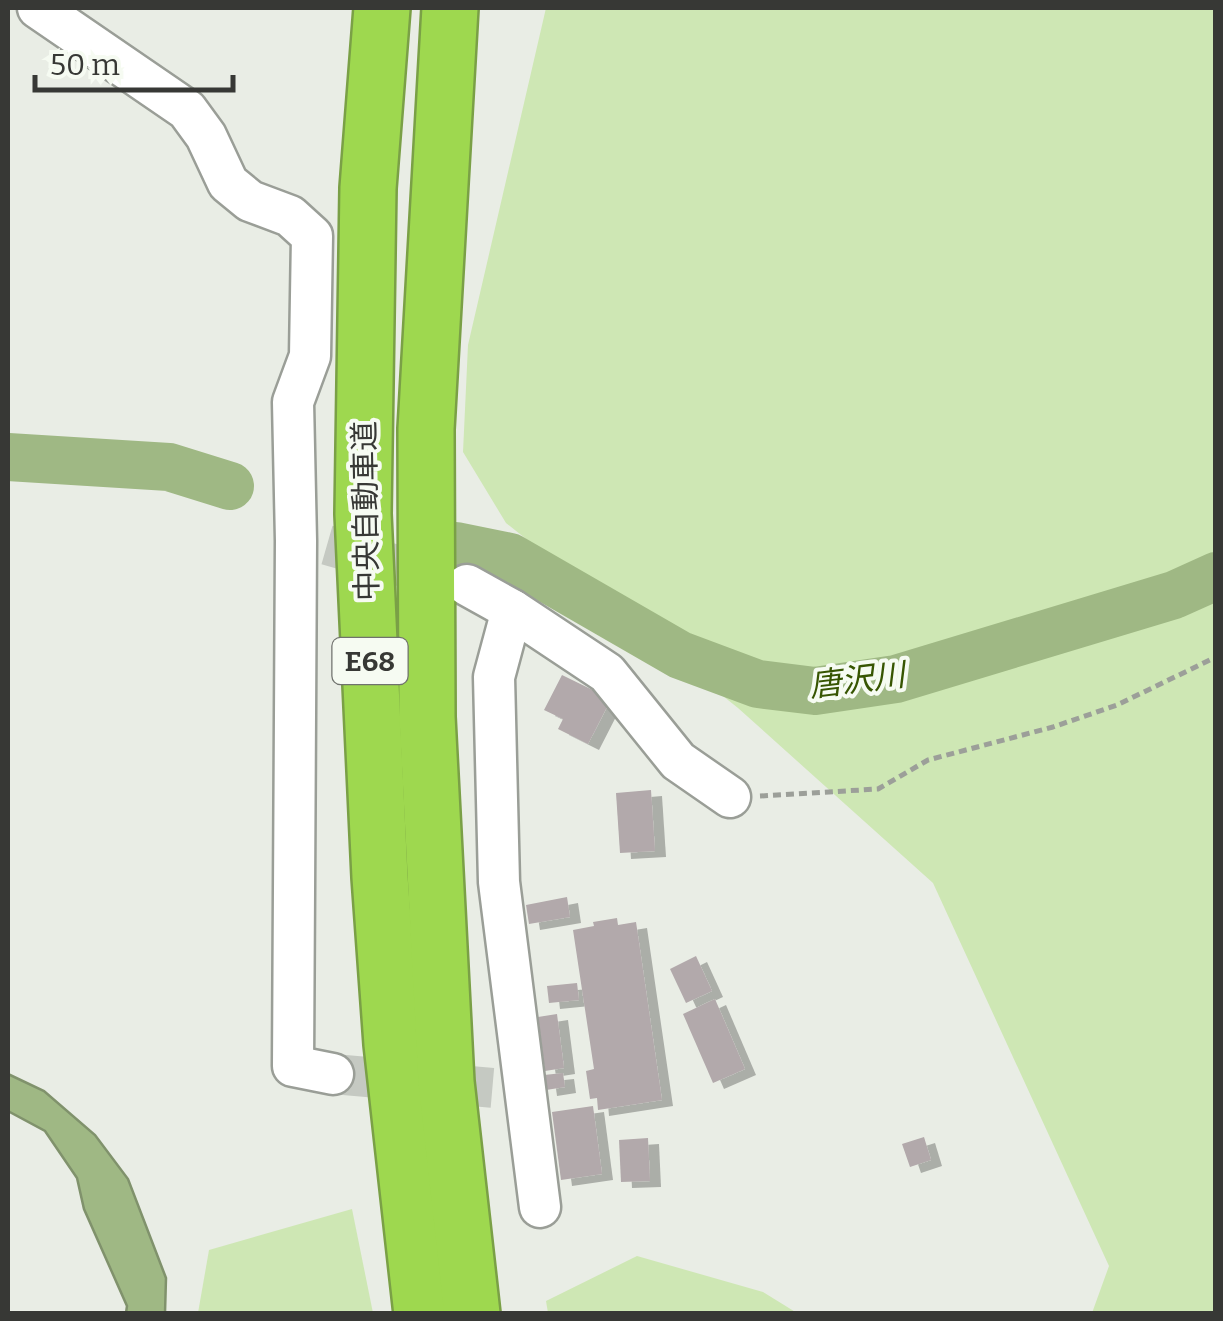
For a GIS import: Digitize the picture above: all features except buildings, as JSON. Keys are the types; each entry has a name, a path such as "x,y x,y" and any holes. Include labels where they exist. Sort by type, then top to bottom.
{"highway":[{"name":"中央自動車道","path":"382,8 368,188 363,514 392,1044 422,1314"},
{"name":"中央自動車道","path":"450,8 426,428 426,718 446,1082 472,1314"}],"street":[{"path":"38,8 187,110 206,136 228,183 250,201 290,216 312,236 310,356 294,402 312,543 294,1066 332,1074"},
{"path":"467,585 607,673 678,761 730,797"},
{"path":"512,610 494,677 499,882 510,1089 540,1206"}],"path":[{"path":"730,797 878,789 928,760 1053,727 1117,705 1216,657"}],"shaded area":[{"path":"546,8 1215,8 1215,1313 1092,1313 1109,1266 933,883 738,708 506,523 463,452 468,345"},
{"path":"8,1074 44,1091 95,1135 128,1179 166,1278 165,1313 126,1313 127,1306 84,1209 77,1178 45,1131 8,1111"},
{"path":"352,1209 373,1313 198,1313 209,1250"},
{"path":"637,1256 763,1292 797,1313 548,1313 546,1301"}],"waterway":[{"name":"唐沢川","path":"8,457 169,467 230,486"},
{"name":"唐沢川","path":"456,546 510,557 680,655 758,684 815,691 896,679 1174,595 1216,576"}],"tunnel":[{"path":"327,545 449,580"},
{"path":"333,1074 494,1088"}]}
